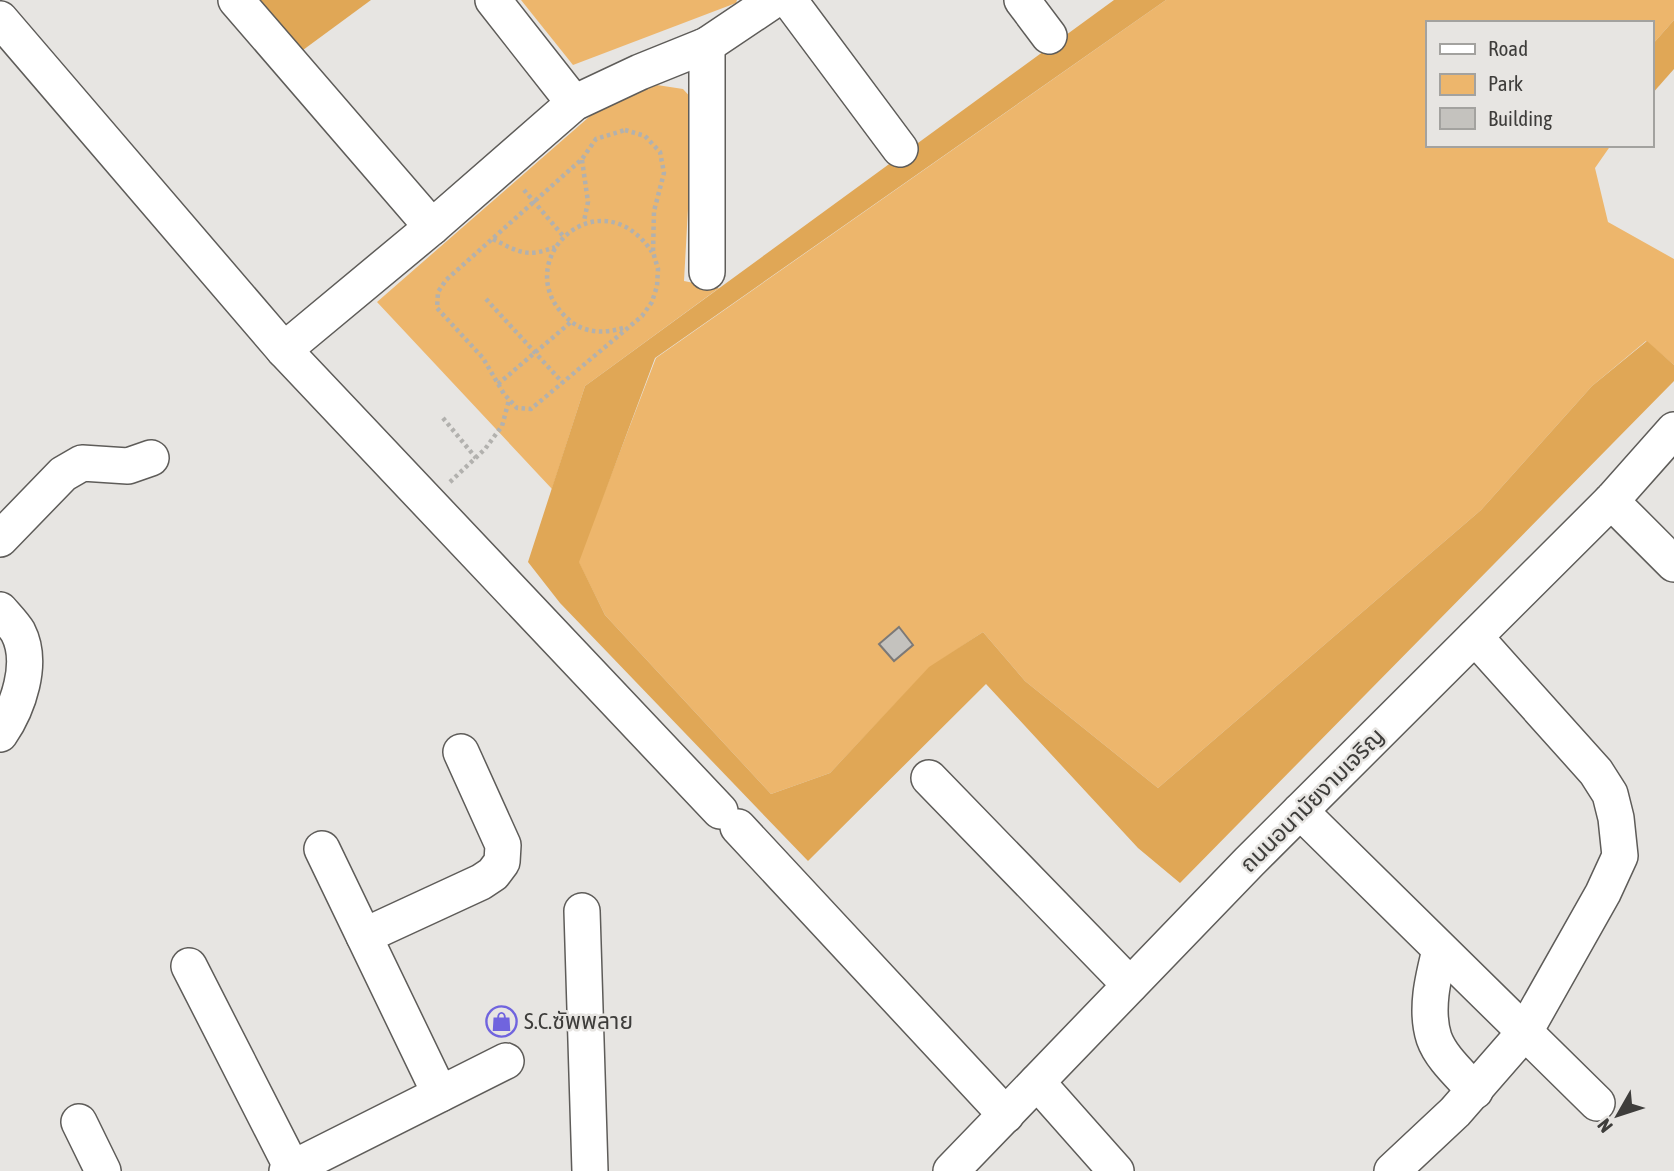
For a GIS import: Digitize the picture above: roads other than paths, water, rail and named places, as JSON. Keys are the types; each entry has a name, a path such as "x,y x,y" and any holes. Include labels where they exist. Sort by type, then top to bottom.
{"street":[{"path":"236,0 432,227"},
{"path":"494,0 574,103"},
{"path":"284,350 432,227 574,103 707,45 774,0"},
{"path":"789,0 901,149"},
{"path":"1022,0 1049,36"},
{"path":"0,19 284,350 1006,1115"},
{"path":"707,45 707,272"},
{"name":"ถนนอนามัยงามเจริญ","path":"951,1171 1300,811 1611,501 1674,430"},
{"path":"0,539 63,474 82,463 128,466 151,458"},
{"path":"1611,501 1674,564"},
{"path":"0,610 18,632 25,655 17,699 0,734"},
{"path":"1392,1171 1475,1091 1524,1033 1620,856 1616,818 1610,794 1596,772 1475,637"},
{"path":"365,936 481,883 493,874 502,862 503,845 461,752"},
{"path":"929,778 1130,985"},
{"path":"1300,811 1597,1103"},
{"path":"321,849 440,1094"},
{"path":"582,911 590,1171"},
{"path":"1440,950 1433,978 1430,1008 1434,1037 1442,1052 1475,1091"},
{"path":"189,966 289,1169 506,1061"},
{"path":"1037,1082 1115,1171"},
{"path":"79,1122 103,1171"}],"place":[{"name":"S.C.ซัพพลาย","path":"501,1021"}]}
